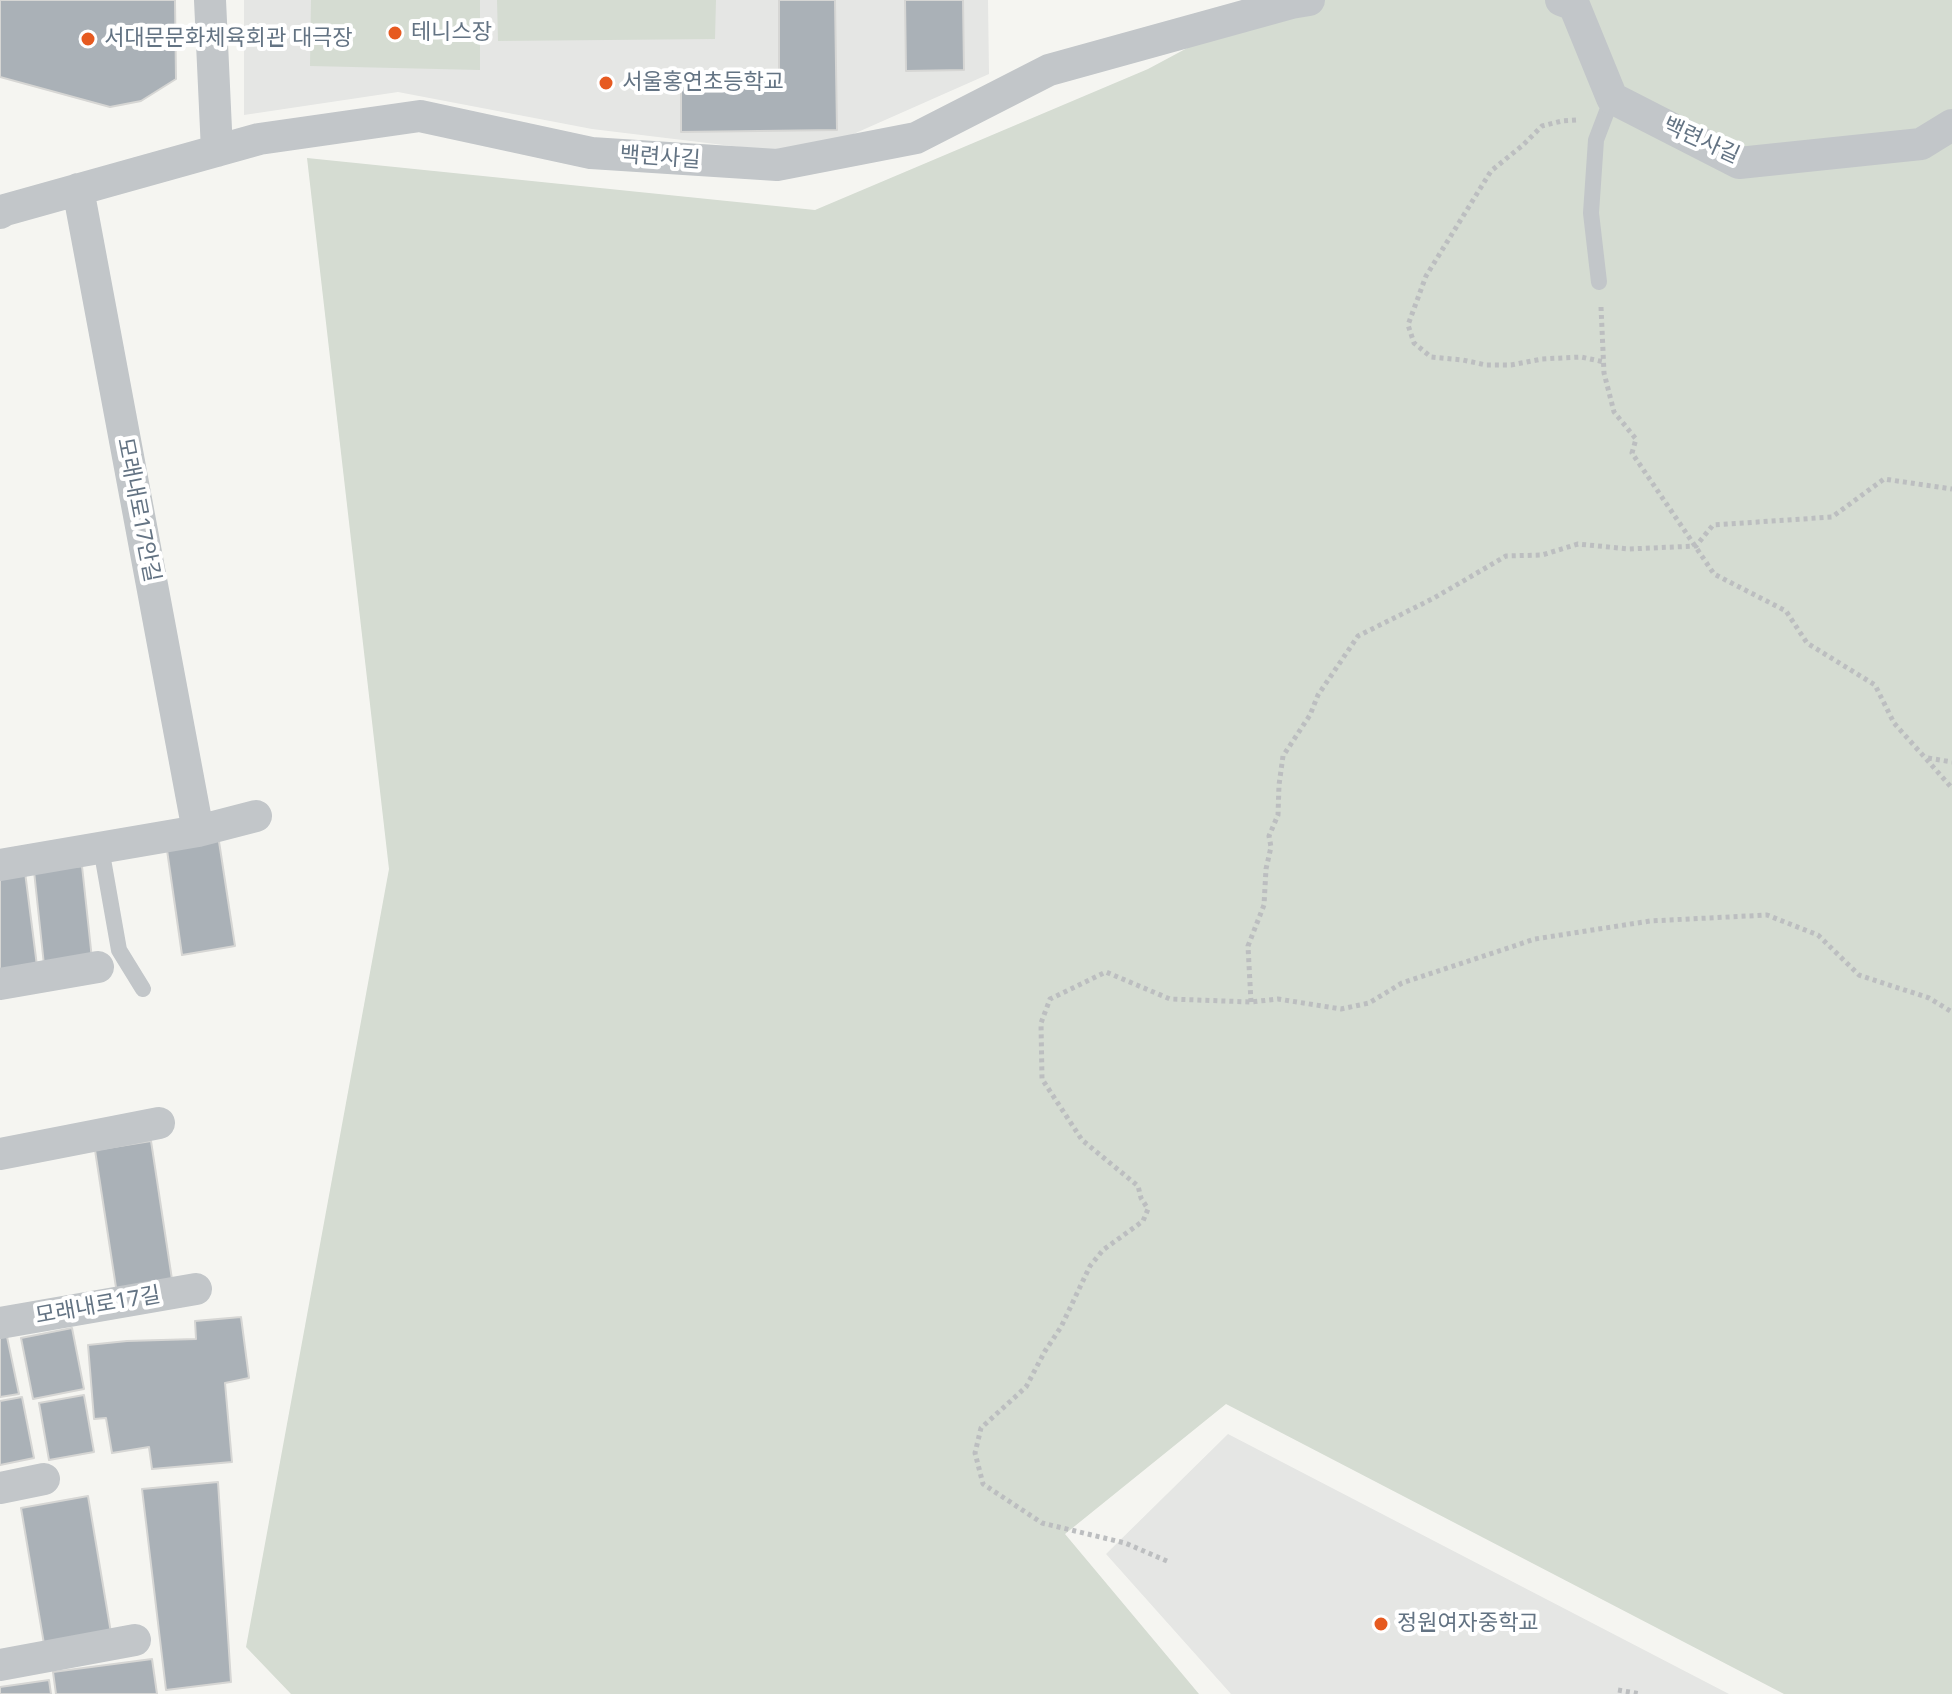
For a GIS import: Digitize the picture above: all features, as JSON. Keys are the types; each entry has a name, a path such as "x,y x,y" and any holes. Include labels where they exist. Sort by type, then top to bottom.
{"street":[{"path":"210,0 217,151"},
{"name":"백련사길","path":"0,213 259,139 420,116 591,153 777,165 916,138 1049,70 1309,0"},
{"path":"1570,2 1608,109"},
{"name":"백련사길","path":"1608,109 1739,163 1921,144 1952,125"},
{"name":"모래내로17안길","path":"78,189 198,831"},
{"path":"0,865 198,831 256,816"},
{"path":"0,984 98,967"},
{"path":"0,1154 159,1123"},
{"name":"모래내로17길","path":"0,1323 196,1289"},
{"path":"0,1488 44,1479"},
{"path":"0,1665 135,1640"}],"lane":[{"path":"1599,282 1591,213 1596,140 1608,109"},
{"path":"101,848 119,950 143,989"}],"path":[{"path":"1604,362 1581,357 1486,365 1431,357 1414,343 1408,325 1426,276 1491,171 1542,126 1587,119 1608,109"},
{"path":"1599,282 1604,373 1614,412 1636,439 1632,453 1714,574 1786,611 1807,643 1875,685 1894,723 1952,788"},
{"path":"1251,1002 1248,946 1264,905 1271,847 1269,836 1278,815 1283,756 1310,715 1318,695 1358,636 1434,598 1506,556 1542,555 1578,544 1629,549 1696,546 1713,525 1832,517 1884,479 1952,489"},
{"path":"1927,758 1952,762"},
{"path":"1167,1561 1125,1543 1042,1523 983,1484 975,1453 981,1428 1026,1387 1061,1327 1090,1266 1103,1250 1143,1221 1148,1209 1138,1186 1082,1140 1042,1079 1041,1023 1050,999 1106,972 1170,999 1251,1002 1278,999 1341,1009 1369,1003 1402,983 1535,939 1650,921 1767,915 1818,935 1859,975 1929,998 1952,1012"},
{"path":"1618,1690 1641,1694"}],"shaded area":[{"name":"서울홍연초등학교","path":"244,0 988,0 989,74 806,155 592,129 398,92 244,115"},
{"name":"테니스장","path":"311,0 480,0 480,70 310,66"},
{"path":"497,0 716,0 715,39 498,41"},
{"path":"1277,0 1952,0 1952,1694 1784,1694 1226,1404 1065,1534 1199,1694 291,1694 246,1647 389,869 307,158 815,210 1148,69"},
{"name":"정원여자중학교","path":"1228,1434 1729,1694 1231,1694 1106,1554"}],"building":[{"name":"서대문문화체육회관 대극장","path":"0,0 175,0 176,79 141,101 110,107 0,77"},
{"path":"779,0 835,0 837,130 681,132 681,72 779,71"},
{"path":"905,0 963,0 964,70 906,71"},
{"path":"218,835 235,946 182,955 166,843"},
{"path":"82,866 92,959 44,965 34,871"},
{"path":"25,872 37,966 0,971 0,875"},
{"path":"151,1141 173,1286 117,1294 95,1150"},
{"path":"241,1317 249,1378 225,1383 232,1462 152,1469 149,1447 112,1453 106,1418 94,1419 88,1345 196,1339 195,1321"},
{"path":"72,1328 84,1389 33,1399 21,1338"},
{"path":"6,1332 19,1394 0,1397 0,1333"},
{"path":"84,1395 94,1452 49,1460 39,1403"},
{"path":"22,1397 34,1458 0,1465 0,1401"},
{"path":"218,1482 231,1682 166,1690 142,1489"},
{"path":"88,1496 111,1633 44,1644 21,1508"},
{"path":"152,1659 157,1694 56,1694 53,1672"},
{"path":"49,1680 51,1694 0,1694 0,1687"}],"place":[{"name":"테니스장","path":"395,33"},
{"name":"서대문문화체육회관 대극장","path":"88,39"},
{"name":"서울홍연초등학교","path":"606,83"},
{"name":"정원여자중학교","path":"1381,1624"}]}
